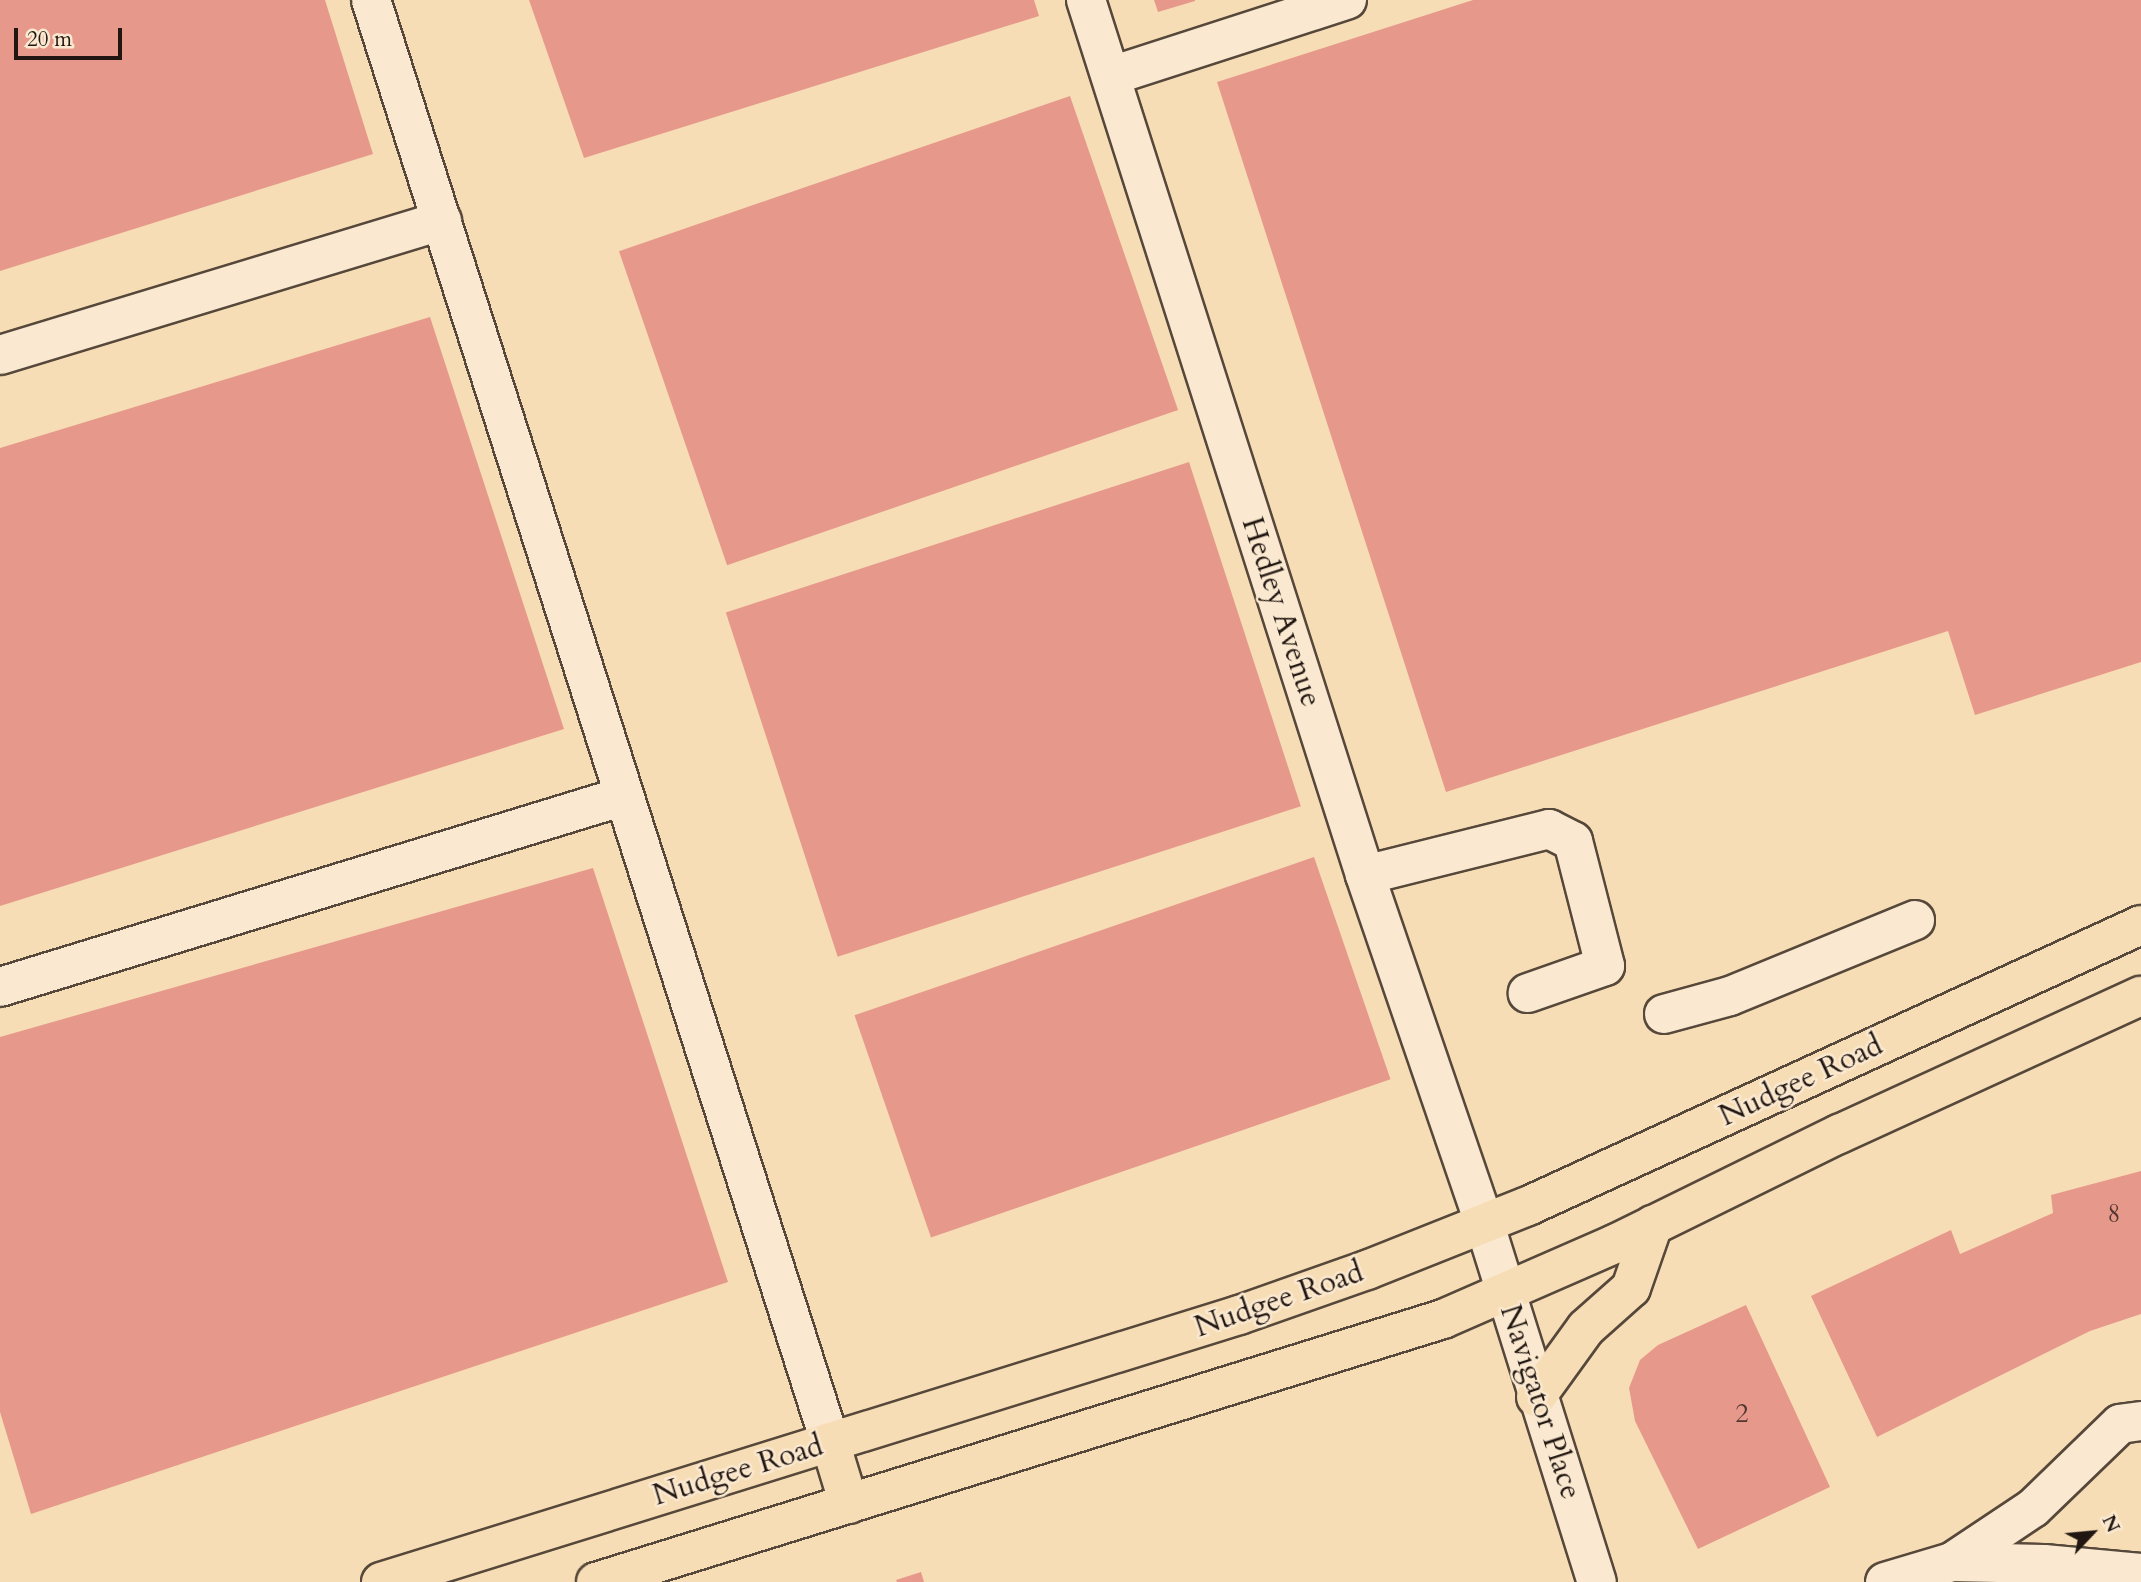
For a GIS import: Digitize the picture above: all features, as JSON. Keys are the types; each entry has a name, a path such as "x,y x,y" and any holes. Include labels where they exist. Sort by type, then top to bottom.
{"main road":[{"name":"Nudgee Road","path":"381,1582 1239,1315 1528,1206 2141,925"},
{"path":"596,1582 1363,1346 1505,1294 1653,1225 1839,1133 2141,996"},
{"path":"1536,1397 1586,1328 1631,1288 1653,1225"},
{"path":"830,1442 849,1504"}],"street":[{"path":"372,0 830,1442"},
{"name":"Hedley Avenue","path":"1086,0 1365,876 1485,1222"},
{"path":"1111,76 1347,0"},
{"path":"0,355 442,221"},
{"path":"0,987 624,796"},
{"path":"1365,876 1549,829 1573,841 1605,965 1528,993"},
{"path":"1664,1014 1730,996 1915,920"},
{"name":"Navigator Place","path":"1485,1222 1536,1397 1598,1582"},
{"path":"1885,1582 1952,1562 2033,1508 2120,1424 2141,1421"},
{"path":"1952,1562 2045,1564 2141,1573"}],"building":[{"path":"0,0 325,0 373,154 0,271"},
{"path":"529,0 1034,0 1039,16 584,158"},
{"path":"1154,0 1195,0 1195,1 1158,12"},
{"path":"1473,0 2141,0 2141,662 1975,715 1948,631 1446,792 1217,82"},
{"path":"1070,96 1178,410 727,565 619,251"},
{"path":"430,317 564,729 0,906 0,448"},
{"path":"1189,462 1301,806 838,957 726,612"},
{"path":"1314,857 1391,1079 931,1237 854,1015"},
{"path":"593,868 728,1282 31,1514 0,1412 0,1037"},
{"path":"2141,1171 2141,1314 2090,1331 1877,1437 1811,1296 1951,1230 1960,1254 2053,1213 2051,1195"},
{"path":"1746,1305 1830,1487 1698,1549 1635,1421 1629,1388 1640,1360 1658,1345"},
{"path":"921,1572 924,1582 896,1580"}]}
